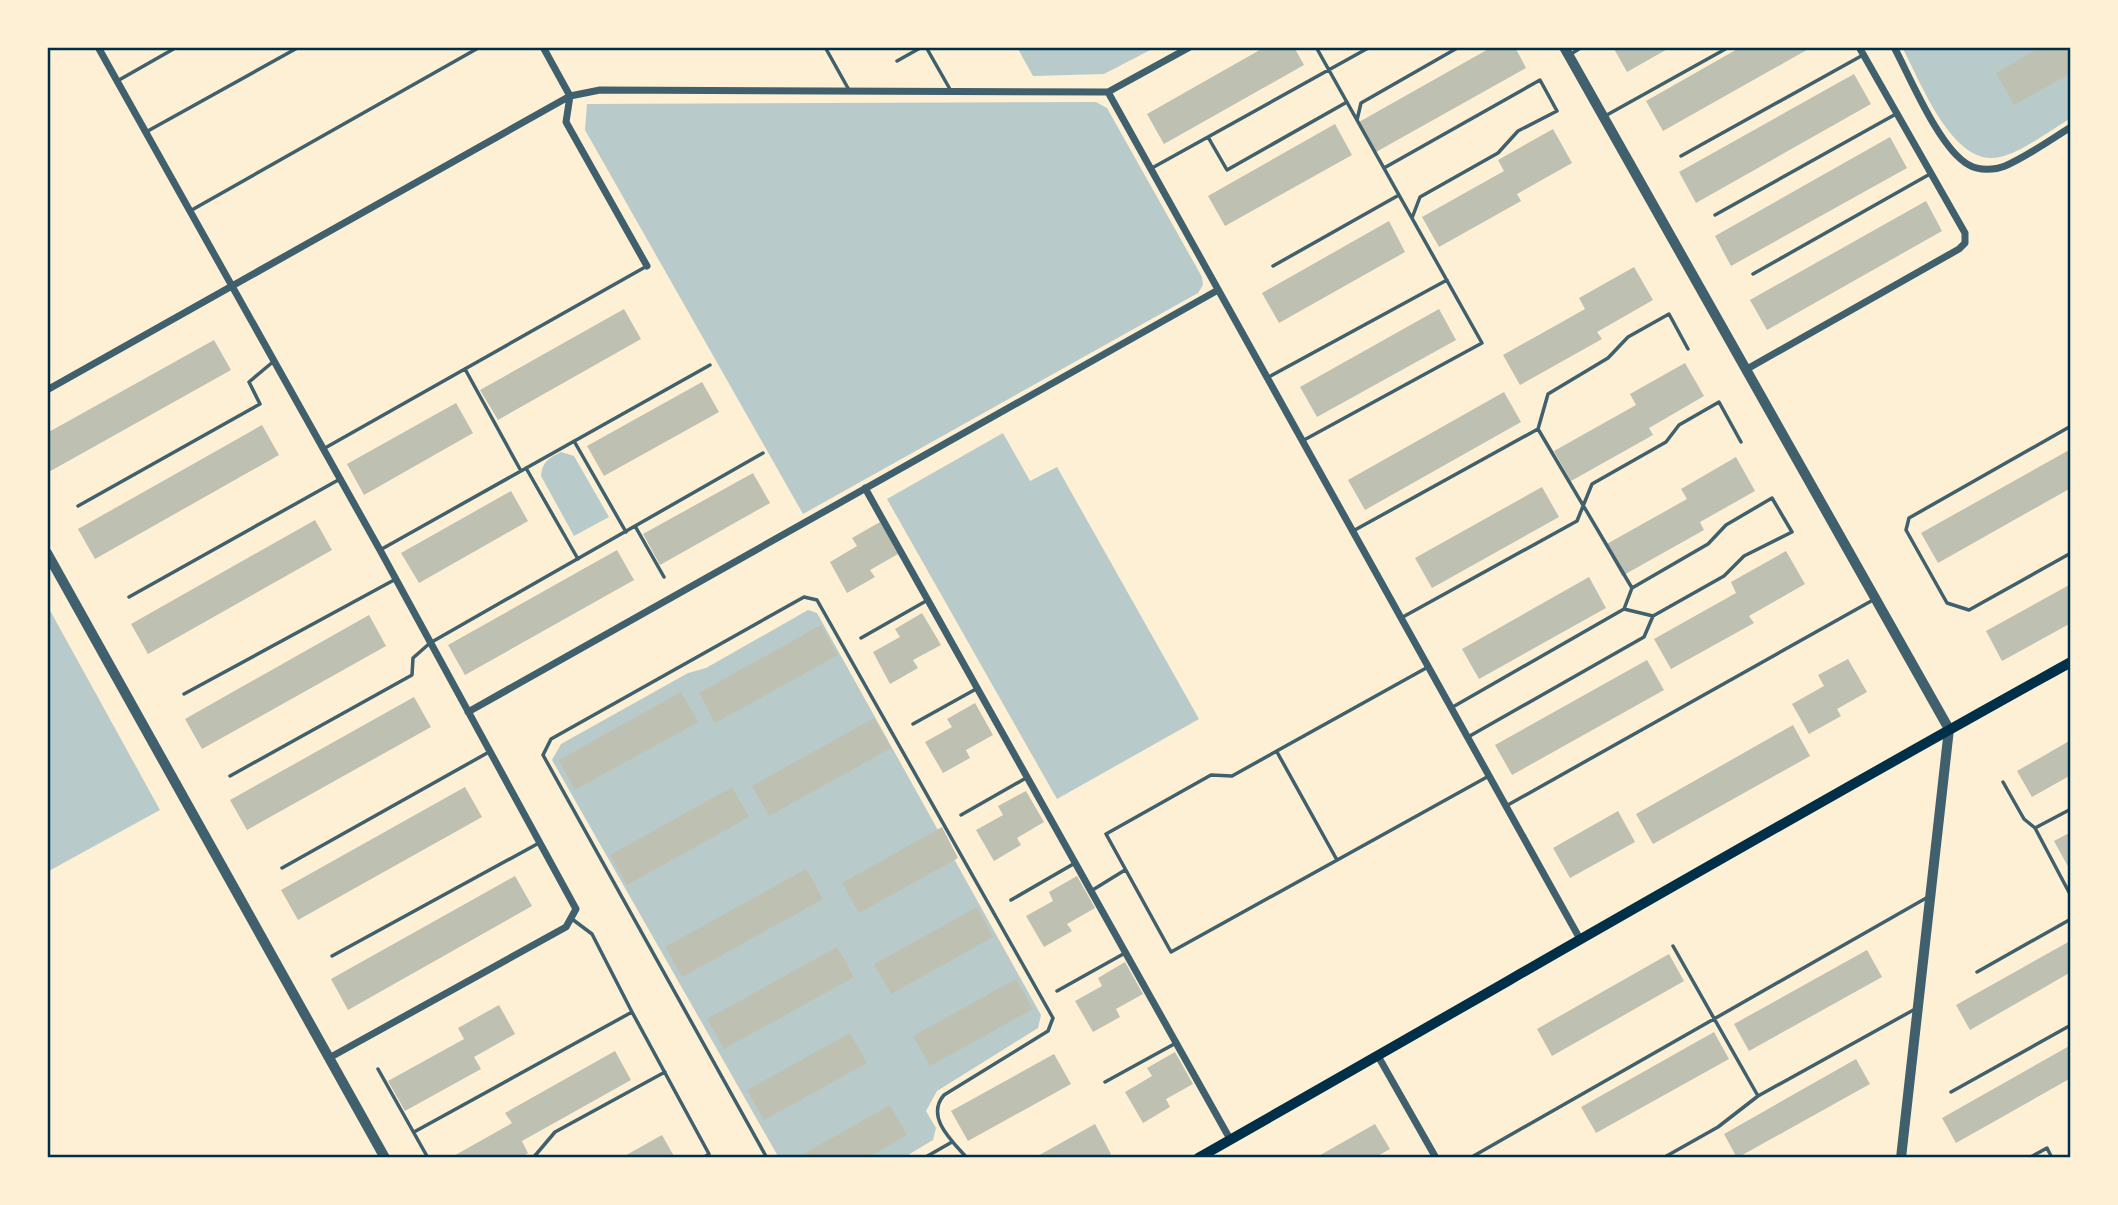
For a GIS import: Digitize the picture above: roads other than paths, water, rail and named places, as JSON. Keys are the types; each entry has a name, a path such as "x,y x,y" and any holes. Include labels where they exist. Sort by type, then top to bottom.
{"main road":[{"path":"1198,1158 2071,662"}],"street":[{"path":"98,47 380,550 576,909 566,927 329,1058"},
{"path":"543,47 570,96 566,122 647,266"},
{"path":"47,390 570,96 600,90 1108,92 1190,47"},
{"path":"1894,47 1944,141 1970,166 1987,170 2004,166 2071,127"},
{"path":"1567,51 1949,729 1901,1158"},
{"path":"1747,369 1959,249 1965,243 1965,233 1861,51"},
{"path":"1108,92 1580,939"},
{"path":"468,712 1218,290"},
{"path":"865,488 1230,1139"},
{"path":"47,553 385,1158"},
{"path":"1378,1056 1436,1158"}],"lane":[{"path":"117,81 177,47"},
{"path":"146,132 299,47"},
{"path":"190,211 480,47"},
{"path":"825,47 849,90"},
{"path":"897,61 924,47 951,91"},
{"path":"1302,441 1482,343 1316,47"},
{"path":"1150,169 1370,47"},
{"path":"1357,120 1361,103 1459,47"},
{"path":"1567,51 1582,47"},
{"path":"1604,117 1729,47"},
{"path":"1681,156 1861,51"},
{"path":"1384,167 1540,80 1557,111 1518,131 1498,153 1420,197 1412,218"},
{"path":"1208,137 1227,170 1347,102"},
{"path":"1716,215 1896,114"},
{"path":"1753,274 1930,174"},
{"path":"1273,267 1399,195"},
{"path":"323,449 647,266"},
{"path":"1267,378 1447,280"},
{"path":"1353,531 1538,429 1548,394 1608,358 1628,337 1669,314 1688,349"},
{"path":"78,506 260,404 249,382 274,361"},
{"path":"380,550 710,365"},
{"path":"465,369 521,471"},
{"path":"1401,618 1577,521 1592,484 1666,442 1679,425 1719,402 1741,442"},
{"path":"2071,426 1909,517 1906,530 1947,603 1969,610 2071,553"},
{"path":"1538,429 1632,588"},
{"path":"575,441 626,532"},
{"path":"230,776 412,675 413,658 430,643 763,453"},
{"path":"526,468 578,559"},
{"path":"129,597 340,479"},
{"path":"1451,708 1625,609 1632,588 1708,544 1726,525 1772,498 1792,532 1744,556 1724,576 1653,616 1644,637 1468,737"},
{"path":"635,526 664,577"},
{"path":"184,694 396,579"},
{"path":"768,1158 543,755 551,739 804,597 817,600 1053,1018 1048,1031 944,1095 937,1103 936,1115 952,1142 967,1158"},
{"path":"1506,806 1876,598"},
{"path":"861,638 928,601"},
{"path":"1625,609 1653,616"},
{"path":"1429,667 1232,776 1211,775 1106,834 1171,951 1489,776"},
{"path":"913,724 977,688"},
{"path":"282,867 489,752"},
{"path":"1277,752 1337,860"},
{"path":"961,815 1027,777"},
{"path":"2003,782 2024,819 2035,828 2071,896"},
{"path":"2035,828 2071,809"},
{"path":"332,956 540,842"},
{"path":"1012,900 1075,863"},
{"path":"1091,891 1126,869"},
{"path":"1470,1158 1931,895"},
{"path":"572,919 592,933 709,1154 703,1158"},
{"path":"1976,972 2071,919"},
{"path":"1673,946 1758,1096"},
{"path":"1057,991 1126,953"},
{"path":"1663,1158 1718,1127 1758,1096 1918,1007"},
{"path":"414,1132 632,1012"},
{"path":"1951,1092 2071,1025"},
{"path":"1105,1082 1177,1043"},
{"path":"378,1069 428,1158"},
{"path":"533,1158 555,1132 664,1072"},
{"path":"924,1158 952,1142"},
{"path":"2029,1158 2047,1148 2052,1158"}]}
